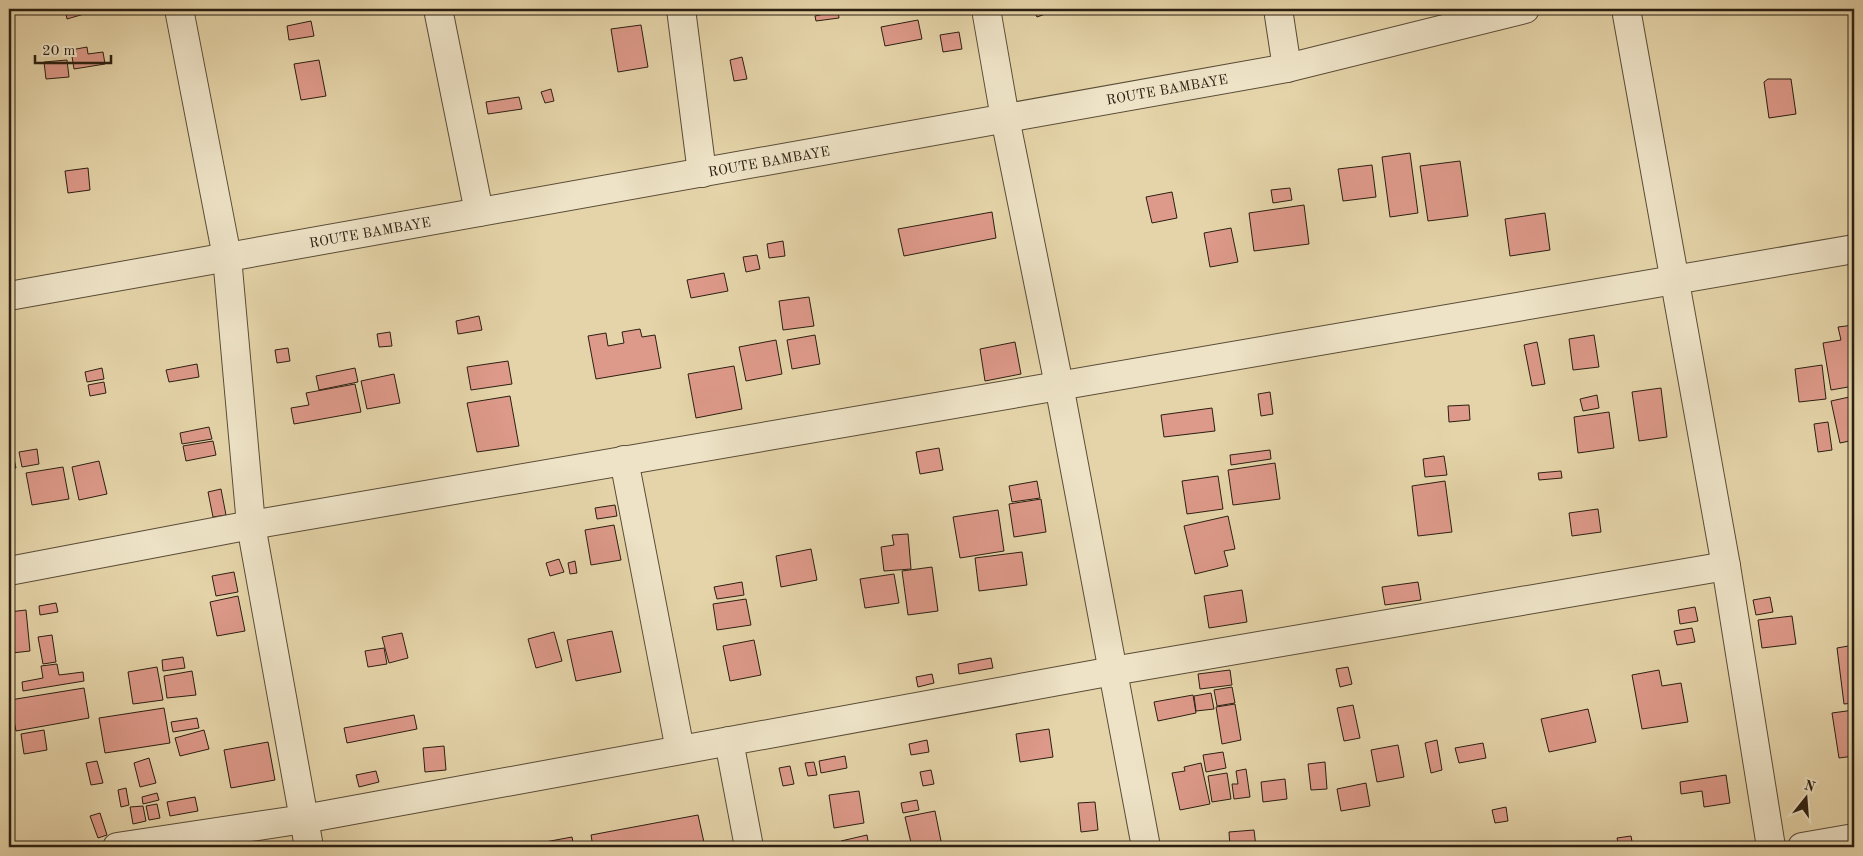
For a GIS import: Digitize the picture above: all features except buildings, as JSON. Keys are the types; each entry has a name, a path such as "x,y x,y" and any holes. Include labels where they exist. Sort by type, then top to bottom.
{"street":[{"path":"179,9 228,257 251,525 309,847"},
{"path":"438,9 479,212"},
{"path":"681,9 702,173"},
{"path":"986,9 1005,118 1059,385 1146,847"},
{"path":"1278,9 1287,68"},
{"name":"ROUTE BAMBAYE","path":"9,296 1287,68 1525,9"},
{"path":"1626,9 1726,566 1771,847"},
{"path":"9,571 251,525 1854,248"},
{"path":"624,460 680,750"},
{"path":"117,847 304,819 1113,671 1726,566"},
{"path":"729,741 749,847"},
{"path":"1802,847 1854,838"}]}
